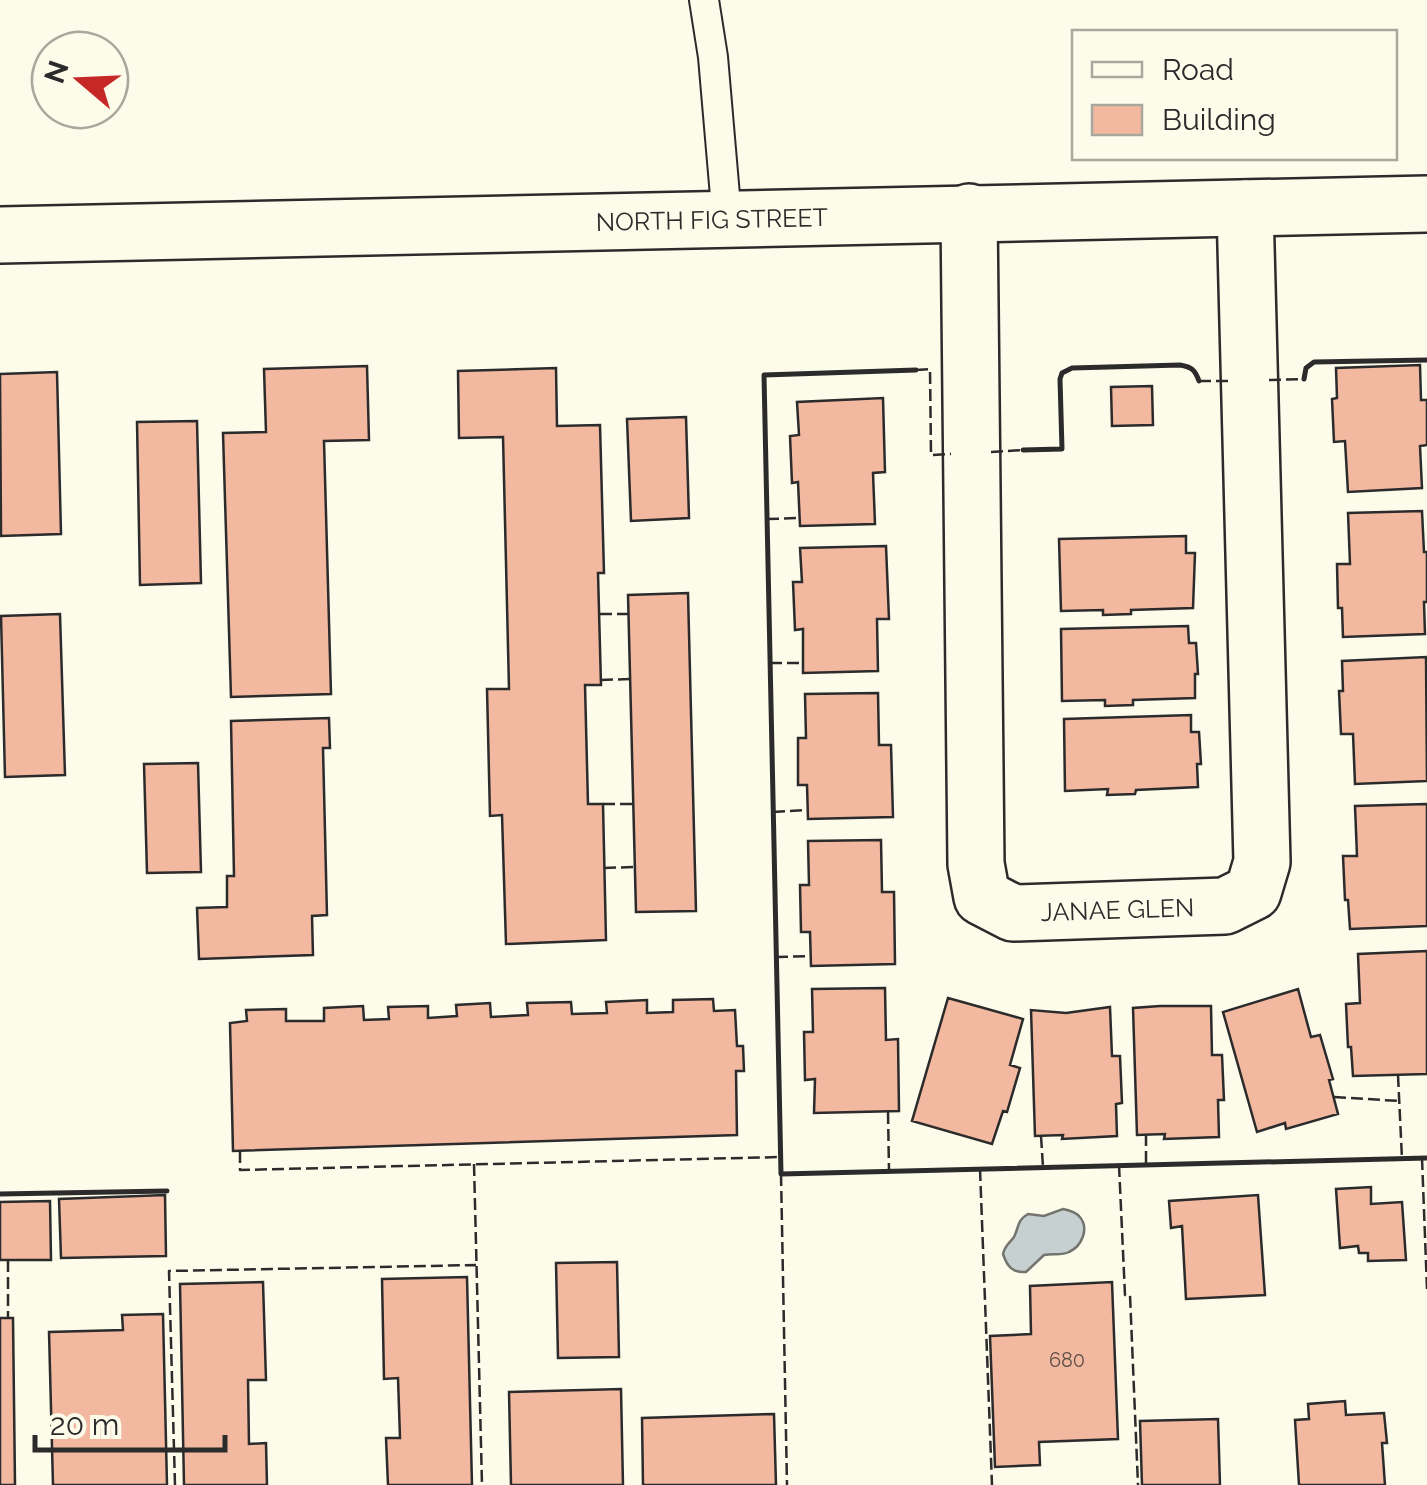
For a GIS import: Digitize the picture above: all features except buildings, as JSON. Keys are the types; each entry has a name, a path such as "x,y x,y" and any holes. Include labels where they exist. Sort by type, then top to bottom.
{"street":[{"name":"NORTH FIG STREET","path":"0,236 1427,204"},
{"name":"JANAE GLEN","path":"969,212 976,864 982,897 1013,913 1226,906 1253,892 1262,862 1246,208"}],"lane":[{"path":"704,0 727,218"}],"shaded area":[{"path":"1063,1209 1076,1213 1082,1221 1084,1231 1078,1246 1066,1253 1044,1255 1026,1272 1011,1268 1003,1254 1022,1219 1028,1214 1044,1216"}],"fence":[{"path":"916,370 930,369 931,455 951,454"},
{"path":"1269,380 1304,379"},
{"path":"1199,381 1229,381"},
{"path":"991,452 1023,450"},
{"path":"767,519 800,518"},
{"path":"600,614 629,614"},
{"path":"770,663 803,663"},
{"path":"601,680 630,679"},
{"path":"603,804 633,804"},
{"path":"773,812 808,810"},
{"path":"604,868 635,867"},
{"path":"776,957 811,956"},
{"path":"1398,1075 1402,1159"},
{"path":"1334,1097 1399,1101"},
{"path":"888,1112 889,1171"},
{"path":"1146,1134 1146,1165"},
{"path":"1041,1136 1043,1167"},
{"path":"240,1151 240,1170 781,1157"},
{"path":"1422,1158 1427,1289"},
{"path":"474,1164 482,1485"},
{"path":"1119,1165 1125,1295 1130,1295 1138,1485"},
{"path":"980,1169 992,1485"},
{"path":"781,1174 787,1485"},
{"path":"8,1260 8,1318"},
{"path":"175,1485 169,1271 476,1265"}],"wall":[{"path":"1304,379 1306,368 1314,362 1427,360"},
{"path":"1023,450 1062,449 1060,379 1062,373 1072,368 1180,365 1192,370 1199,381"},
{"path":"916,370 764,375 781,1174 1427,1158"},
{"path":"0,1194 167,1191"}]}
